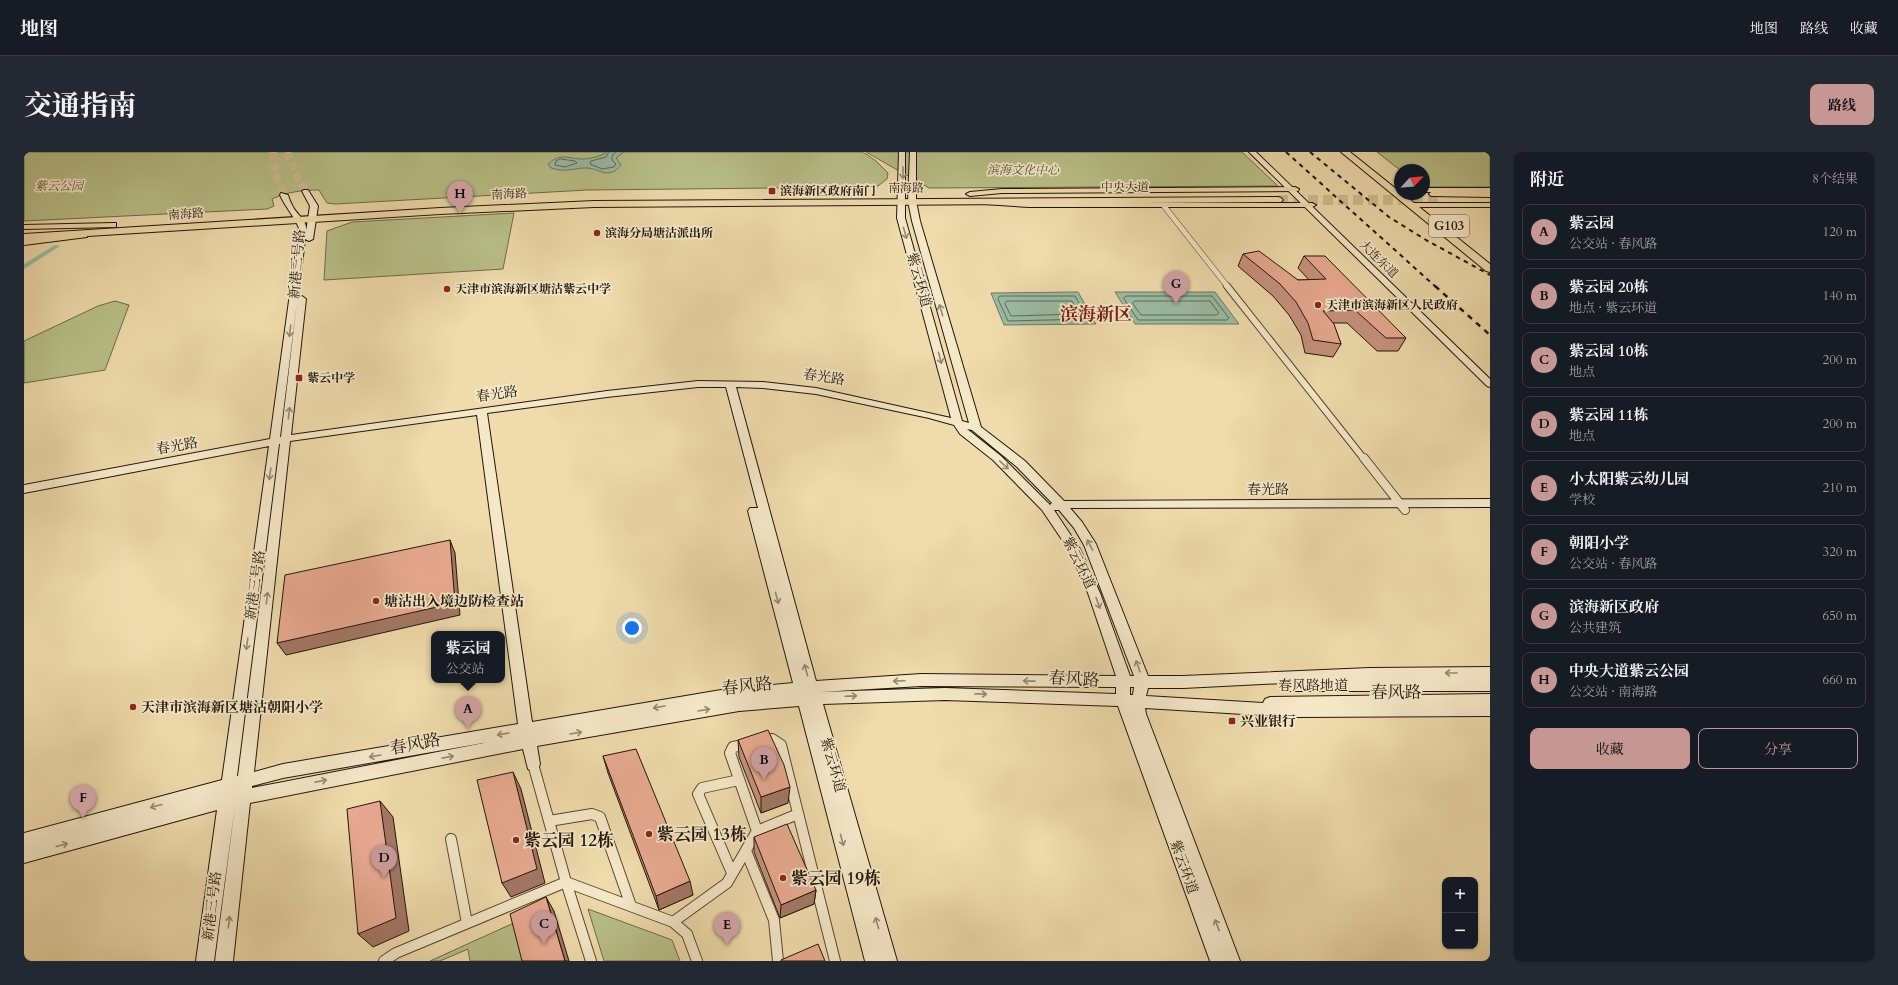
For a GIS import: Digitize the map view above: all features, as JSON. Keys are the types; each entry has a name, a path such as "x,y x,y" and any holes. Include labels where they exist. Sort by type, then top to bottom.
{"highway":[{"name":"G103","path":"1345,152 1394,186"},
{"name":"G103","path":"1355,152 1394,186"},
{"name":"中央大道","path":"971,198 1274,194"},
{"path":"1490,194 1438,197 1490,200"},
{"name":"南海路","path":"24,231 313,215 594,204 971,198"},
{"name":"G103","path":"1408,200 1490,269"},
{"name":"G103","path":"1416,200 1490,259"},
{"name":"南海路","path":"24,238 296,216"}],"main road":[{"path":"1274,194 1292,189"},
{"path":"1430,190 1490,190"},
{"path":"1274,194 1280,192 1291,202 1288,205"},
{"path":"971,198 1029,205 1310,205"},
{"path":"1412,205 1490,205"},
{"path":"24,227 113,225"},
{"path":"24,242 100,233"}],"street":[{"name":"紫云环道","path":"902,152 903,182 900,198 906,237 957,422 964,432 997,458 1049,511 1074,549 1086,573 1121,668 1124,683 1123,701 1139,730 1231,961"},
{"name":"紫云环道","path":"913,152 914,177 912,198 928,267 976,428 1021,464 1064,508 1090,544 1137,661 1142,682 1137,701 1139,730 1219,961"},
{"name":"大连东道","path":"1252,152 1490,376"},
{"name":"大连东道","path":"1256,152 1292,189"},
{"path":"306,191 314,203 313,215"},
{"name":"新港三号路","path":"205,961 222,830 237,790 249,748 303,228 284,195"},
{"name":"大连东道","path":"1310,205 1490,384"},
{"path":"1164,206 1402,507"},
{"name":"新港三号路","path":"224,961 240,826 233,749 313,215"},
{"name":"春光路","path":"24,489 280,443 482,413 608,397 726,387 778,386 816,391 957,422 976,428"},
{"path":"726,387 815,721"},
{"name":"春光路","path":"726,387 819,398 933,423 964,432"},
{"path":"482,413 533,764 566,882 591,961"},
{"name":"春光路","path":"24,493 280,443"},
{"name":"春光路","path":"1402,507 1490,503"},
{"name":"春光路","path":"1049,511 1064,508 1402,507 1490,510"},
{"name":"春风路","path":"807,694 850,683 921,680 1124,683 1370,674 1490,673"},
{"name":"春风路地道","path":"1183,682 1258,685 1490,685"},
{"path":"782,695 794,692 807,694"},
{"name":"春风路","path":"807,694 945,694 1096,699 1294,711 1490,710"},
{"path":"782,695 801,706 815,721"},
{"name":"春风路","path":"237,790 284,771 709,709 782,695"},
{"path":"1096,699 1117,708 1139,730 1149,710 1157,705 1172,703"},
{"name":"春风路地道","path":"1192,704 1490,700"},
{"name":"紫云环道","path":"815,721 874,961"},
{"name":"紫云环道","path":"815,721 888,961"},
{"name":"春风路","path":"237,790 282,789 528,736"},
{"path":"757,831 730,753 733,747 772,739 781,745 835,961"},
{"path":"249,748 252,765 257,770 266,772 284,771"},
{"path":"732,873 698,794 702,788 739,780"},
{"path":"24,855 192,803 213,793 237,790"},
{"path":"24,841 192,803 215,813 221,821 222,830"},
{"path":"549,821 592,814 600,817 631,906"},
{"path":"673,922 726,883 757,831 798,814"},
{"path":"451,839 467,923"},
{"path":"746,850 774,920 778,961"},
{"path":"384,961 396,953 566,882 673,922 687,934 697,961"}],"green space":[{"name":"紫云公园","path":"24,152 863,152 876,161 888,173 887,179 878,186 870,187 587,190 335,204 327,203 319,190 307,190 289,193 272,199 274,206 267,209 24,221"},
{"name":"滨海文化中心","path":"866,152 1242,152 1278,186 929,188"},
{"path":"1377,152 1490,152 1490,187 1430,187 1430,164 1394,164 1394,165"},
{"path":"514,213 503,269 324,280 327,231 352,222"},
{"path":"115,301 129,305 105,370 24,383 24,341 98,306"},
{"path":"588,909 672,940 680,961 604,961"},
{"path":"516,922 526,961 470,961 468,949 440,961 430,961"}],"water":[{"path":"607,152 624,152 616,158 621,165 616,170 608,173 586,168 561,170 551,168 548,164 561,157 586,159 599,156"},
{"path":"1078,292 1096,324 1004,325 991,293"},
{"path":"1115,292 1215,292 1239,324 1135,324"}],"building":[{"path":"1259,251 1298,280 1326,279 1304,256 1325,256 1406,338 1386,338 1355,310 1323,311 1334,324 1341,344 1313,340 1308,323 1296,302 1280,284 1243,254"},
{"name":"塘沽出入境边防检查站","path":"450,540 455,603 277,643 285,575"},
{"path":"768,730 784,765 790,787 761,797 738,740"},
{"name":"紫云园 13栋","path":"636,749 690,881 656,896 603,756"},
{"name":"紫云园 12栋","path":"513,772 537,869 502,883 477,780"},
{"path":"380,801 396,918 358,934 347,809"},
{"name":"紫云园 19栋","path":"787,824 816,890 781,905 754,837"},
{"path":"546,897 565,961 522,961 510,914"},
{"path":"818,944 825,961 781,961 781,960"}],"waterway":[{"path":"24,267 57,246"}],"tunnel":[{"path":"273,152 275,174 284,195"},
{"path":"287,152 298,178 306,191"},
{"path":"1278,200 1441,200"}],"railway":[{"path":"1286,152 1436,287"},
{"path":"1310,152 1389,217 1426,240 1490,275"},
{"path":"1435,286 1490,335"}],"place":[{"name":"滨海新区政府南门","path":"772,191"},
{"name":"中央大道紫云公园","path":"460,214"},
{"name":"滨海分局塘沽派出所","path":"597,233"},
{"name":"天津市滨海新区塘沽紫云中学","path":"447,289"},
{"name":"滨海新区政府","path":"1176,304"},
{"name":"天津市滨海新区人民政府","path":"1318,305"},
{"name":"紫云中学","path":"299,378"},
{"name":"塘沽出入境边防检查站","path":"376,601"},
{"name":"天津市滨海新区塘沽朝阳小学","path":"133,707"},
{"name":"兴业银行","path":"1232,721"},
{"name":"紫云园","path":"468,729"},
{"name":"紫云园 20栋","path":"764,780"},
{"name":"朝阳小学","path":"83,818"},
{"name":"紫云园 13栋","path":"649,834"},
{"name":"紫云园 12栋","path":"516,840"},
{"name":"紫云园 11栋","path":"384,878"},
{"name":"紫云园 19栋","path":"783,878"},
{"name":"紫云园 10栋","path":"544,944"},
{"name":"小太阳紫云幼儿园","path":"727,945"}],"district":[{"name":"滨海新区","path":"1096,314"}]}
